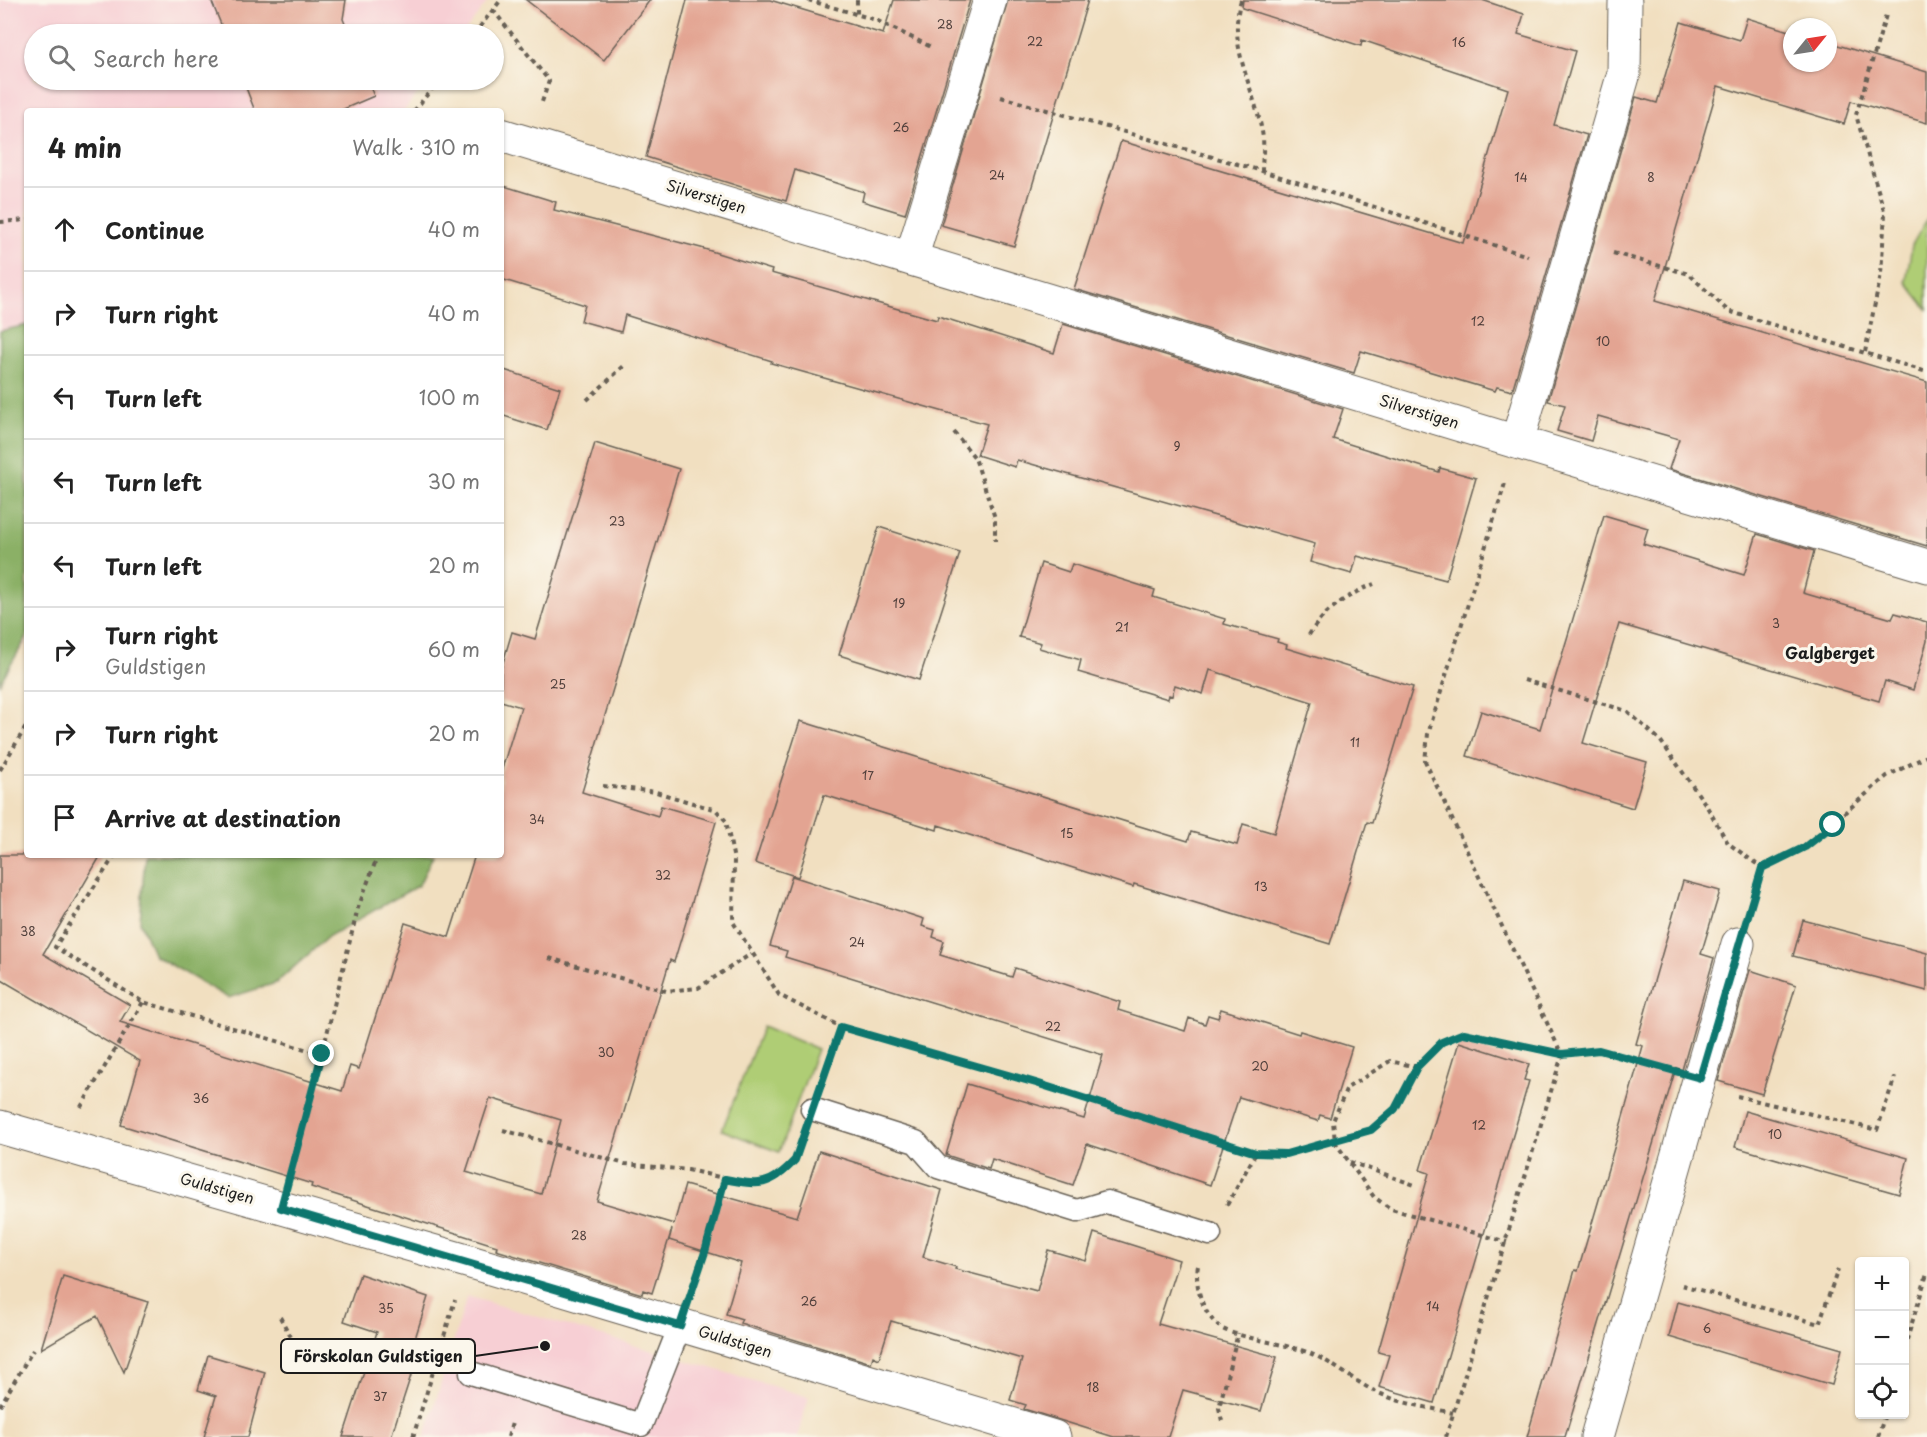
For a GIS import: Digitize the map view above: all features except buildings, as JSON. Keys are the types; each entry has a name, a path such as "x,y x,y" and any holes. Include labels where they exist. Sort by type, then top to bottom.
{"street":[{"path":"911,259 990,0"},
{"path":"1517,442 1569,254 1624,73 1625,2"},
{"name":"Silverstigen","path":"504,136 1927,566"},
{"path":"1598,1437 1738,944"},
{"name":"Guldstigen","path":"0,1127 467,1262 1054,1437"}],"lane":[{"path":"812,1109 916,1142 938,1167 1003,1188 1077,1211 1107,1202 1210,1234"},
{"path":"471,1373 641,1425 680,1326"}],"path":[{"path":"482,24 501,0"},
{"path":"808,0 876,20 929,47 967,72 1262,171 1569,254 1689,274 1728,311 1927,372"},
{"path":"857,0 857,15"},
{"path":"1241,0 1238,10 1239,49 1263,138 1262,171"},
{"path":"493,10 549,81 541,105 531,108"},
{"path":"1865,352 1881,274 1885,214 1856,115 1886,15"},
{"path":"416,108 430,90"},
{"path":"0,222 24,220"},
{"path":"587,400 626,364"},
{"path":"954,432 975,458 995,518 995,541"},
{"path":"1446,1437 1507,1242 1562,1054 1425,761 1428,734 1517,442"},
{"path":"1309,635 1316,622 1353,592 1374,584"},
{"path":"1524,680 1627,711 1660,740 1706,805 1728,843 1762,868"},
{"path":"0,770 24,730"},
{"path":"1738,944 1762,868 1805,847 1887,776 1927,756"},
{"path":"603,786 656,792 716,810 726,821 734,860 733,922 751,954 779,995 841,1027 1036,1083 1256,1153 1286,1154 1371,1130 1395,1109 1417,1067 1442,1042 1464,1033 1562,1054 1599,1050 1700,1078 1737,1096 1877,1130 1895,1077"},
{"path":"113,858 55,947 143,1002 322,1054"},
{"path":"281,1208 358,908 377,858"},
{"path":"549,958 666,991 698,988 751,954"},
{"path":"59,1144 143,1002"},
{"path":"503,1130 625,1164 688,1170 754,1185 780,1176 795,1160 841,1027"},
{"path":"1417,1067 1390,1061 1347,1088 1334,1121 1335,1142 1374,1197 1391,1209 1507,1242"},
{"path":"1256,1153 1210,1234 1197,1269 1199,1295 1208,1314 1222,1328 1302,1350 1334,1364 1364,1385 1387,1397 1454,1413"},
{"path":"1350,1162 1415,1185"},
{"path":"680,1326 705,1252 725,1179"},
{"path":"437,1360 467,1262"},
{"path":"1644,1275 1819,1324 1838,1269"},
{"path":"1909,1335 1927,1274"},
{"path":"280,1317 297,1348"},
{"path":"1222,1421 1219,1408 1238,1333"},
{"path":"0,1406 33,1350"},
{"path":"413,1437 434,1371"},
{"path":"1878,1437 1883,1419"}],"shaded area":[{"path":"0,0 489,0 471,24 24,24 24,90 420,90 406,108 24,108 24,645 0,679"},
{"path":"467,1296 809,1397 797,1437 425,1437"}],"green space":[{"path":"1927,219 1927,309 1906,282 1912,245"},
{"path":"24,326 24,642 0,683 0,331"},
{"path":"145,858 432,858 419,885 329,936 276,983 228,998 154,955 140,922"},
{"path":"763,1026 817,1049 779,1152 722,1130"}],"place":[{"name":"Förskolan Guldstigen","path":"545,1346"}],"district":[{"name":"Galgberget","path":"1830,653"}],"route":[{"path":"322,1054 281,1208 680,1326 705,1252 725,1179 754,1185 780,1176 795,1160 841,1027 1036,1083 1256,1153 1286,1154 1371,1130 1395,1109 1417,1067 1442,1042 1464,1033 1562,1054 1599,1050 1700,1078 1762,868 1805,847 1833,825"}]}
